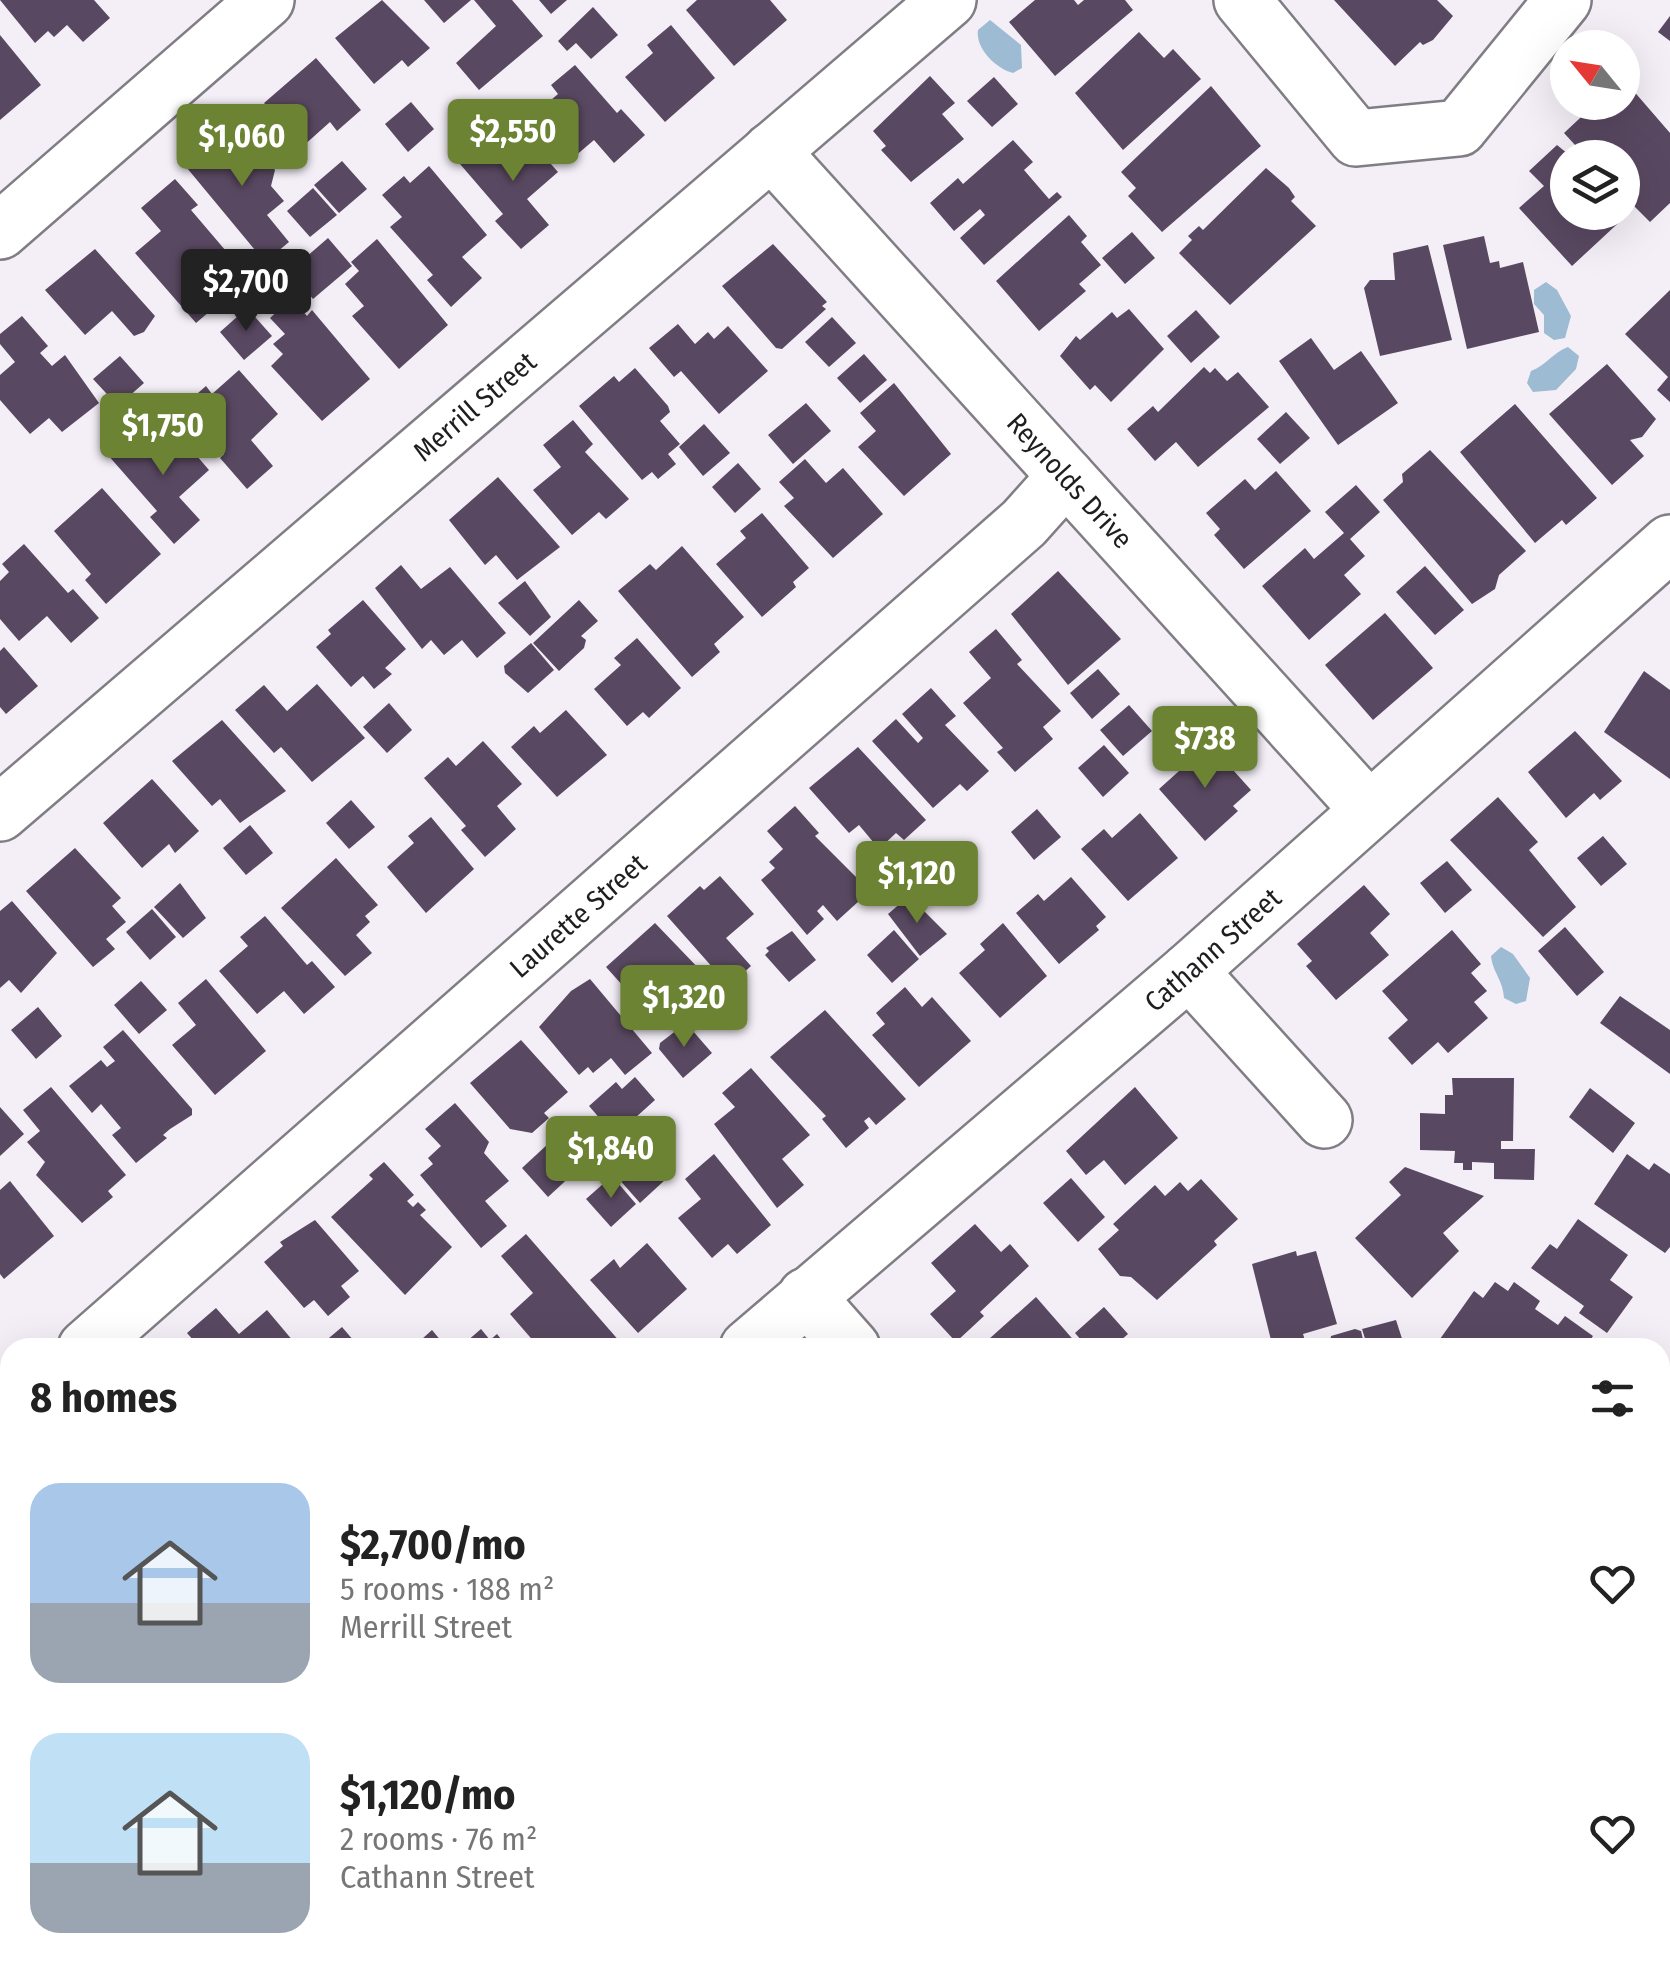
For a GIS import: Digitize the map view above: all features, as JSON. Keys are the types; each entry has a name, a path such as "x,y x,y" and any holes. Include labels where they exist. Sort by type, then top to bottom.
{"street":[{"path":"0,231 266,0"},
{"name":"Merrill Street","path":"0,813 948,0"},
{"path":"1242,0 1356,138 1459,128 1564,0"},
{"name":"Reynolds Drive","path":"771,151 1368,810"},
{"name":"Laurette Street","path":"97,1338 1024,523 1066,476"},
{"name":"Cathann Street","path":"759,1338 1189,971 1670,543"},
{"path":"1189,971 1324,1120"},
{"path":"806,1296 843,1338"}],"water":[{"path":"990,20 1021,45 1022,68 1013,73 994,62 980,44 978,30"},
{"path":"1546,282 1557,290 1571,316 1565,338 1554,340 1544,333 1544,315 1534,304 1534,290"},
{"path":"1568,347 1579,356 1576,369 1556,390 1533,392 1527,383 1531,371"},
{"path":"1501,947 1513,954 1530,978 1526,1001 1516,1004 1504,998 1491,956"}],"building":[{"path":"0,0 94,0 110,18 83,42 67,25 54,37 48,31 35,43"},
{"path":"382,0 430,48 408,67 402,60 374,84 335,38"},
{"path":"424,0 471,0 444,23"},
{"path":"474,0 512,0 543,36 479,90 456,63 496,26"},
{"path":"539,0 567,0 551,14"},
{"path":"697,0 770,0 787,20 734,66 686,10"},
{"path":"1035,0 1074,0 1078,5 1084,0 1125,0 1133,10 1055,76 1009,22"},
{"path":"1334,0 1437,0 1453,16 1433,40 1423,45 1420,42 1395,66"},
{"path":"593,7 618,35 591,59 576,43 567,51 558,41"},
{"path":"1670,16 1670,41 1658,32"},
{"path":"671,25 715,78 665,122 625,77 653,53 647,45"},
{"path":"1139,32 1164,58 1173,49 1201,79 1123,150 1075,93"},
{"path":"0,35 41,85 0,120"},
{"path":"316,58 361,110 337,131 330,122 302,147 264,103"},
{"path":"575,65 617,113 621,109 645,135 614,163 594,140 567,163 529,119 558,94 551,85"},
{"path":"930,76 955,103 942,114 964,139 911,182 881,150 886,146 873,131"},
{"path":"994,77 1018,104 992,127 967,101"},
{"path":"1211,86 1261,146 1162,232 1128,196 1136,188 1121,172"},
{"path":"1640,98 1670,133 1670,203 1650,222 1640,212 1640,140 1570,140 1564,133 1578,120 1640,120"},
{"path":"411,102 434,129 408,152 385,124"},
{"path":"235,123 275,170 271,186 284,201 267,215 289,242 265,262 187,168"},
{"path":"519,128 558,172 527,199 549,225 521,249 495,221 503,214 460,164 483,145 490,153"},
{"path":"1013,140 1033,162 1024,170 1049,199 1057,192 1062,197 984,265 960,238 985,215 980,209 954,231 930,203 958,178 963,184"},
{"path":"1550,152 1550,230 1611,230 1572,266 1519,208 1544,186 1529,171"},
{"path":"342,161 367,189 339,213 314,185"},
{"path":"429,166 487,235 462,257 482,278 451,307 427,280 433,275 390,227 402,217 382,195 404,176 410,183"},
{"path":"1266,168 1289,188 1295,197 1291,201 1316,226 1230,305 1179,253 1192,240 1188,236 1199,226 1203,230"},
{"path":"175,179 198,205 191,210 249,278 196,323 135,253 161,231 141,208"},
{"path":"313,188 337,215 310,237 287,211"},
{"path":"1069,215 1087,236 1081,242 1101,265 1079,284 1086,291 1039,331 996,281"},
{"path":"1132,232 1155,258 1125,284 1102,258"},
{"path":"1484,236 1490,263 1499,261 1500,268 1523,262 1539,332 1467,349 1443,245"},
{"path":"328,238 352,266 313,299 290,271"},
{"path":"377,239 448,325 399,369 352,316 364,306 345,284 359,271 351,262"},
{"path":"773,244 827,302 822,306 826,309 782,349 776,348 722,286"},
{"path":"1428,245 1452,340 1380,356 1364,288 1370,280 1395,280 1393,253"},
{"path":"95,249 155,316 144,332 134,336 112,311 85,335 45,290"},
{"path":"1670,290 1670,402 1657,390 1668,377 1625,334"},
{"path":"292,298 307,316 312,310 370,379 322,421 271,366 283,354 273,344 285,334 270,318"},
{"path":"247,308 272,336 244,360 220,332"},
{"path":"1129,309 1164,349 1111,402 1095,385 1090,390 1060,356 1076,336 1080,340 1112,312 1117,318"},
{"path":"1196,310 1220,337 1191,363 1167,336"},
{"path":"22,316 48,346 40,353 52,366 65,355 99,403 62,432 49,418 30,434 0,400 0,375 15,362 0,344 0,334"},
{"path":"832,317 856,343 829,367 805,342"},
{"path":"678,324 695,344 708,332 714,339 728,326 768,371 719,414 681,371 674,377 649,348"},
{"path":"1311,338 1334,370 1361,351 1398,403 1338,445 1279,361"},
{"path":"864,354 887,380 860,403 837,378"},
{"path":"120,356 144,383 118,406 93,379"},
{"path":"1607,364 1656,419 1642,437 1630,440 1644,456 1612,485 1549,414"},
{"path":"1204,367 1210,373 1215,368 1227,381 1238,372 1269,407 1198,467 1176,442 1155,461 1127,429 1153,406 1158,412"},
{"path":"635,368 668,406 670,412 660,421 680,444 668,454 676,464 658,479 652,472 642,480 579,406 614,376 619,382"},
{"path":"239,370 278,414 251,440 273,466 247,489 220,458 224,454 182,407 206,386 212,394"},
{"path":"894,383 951,454 904,496 858,447 876,431 860,413"},
{"path":"806,403 831,431 793,464 768,435"},
{"path":"1515,404 1597,498 1566,525 1562,520 1535,543 1460,452"},
{"path":"1286,412 1310,438 1280,464 1257,439"},
{"path":"573,420 593,444 585,452 629,499 606,519 599,512 572,535 533,490 561,467 543,445"},
{"path":"704,424 730,453 703,476 679,447"},
{"path":"171,426 209,470 179,497 200,520 174,544 150,517 157,511 107,454 130,434 145,450"},
{"path":"1430,450 1526,551 1499,575 1495,589 1472,604 1383,500 1403,482 1402,474"},
{"path":"805,459 826,483 843,468 883,514 833,558 784,506 794,498 779,482"},
{"path":"738,463 761,489 735,513 712,487"},
{"path":"1276,471 1311,511 1244,569 1214,535 1220,529 1206,513 1245,479 1255,490"},
{"path":"498,477 560,547 517,580 496,555 485,565 449,520"},
{"path":"1356,485 1380,512 1350,539 1365,556 1344,575 1361,594 1309,640 1262,586 1305,548 1314,559 1344,533 1325,512"},
{"path":"102,488 161,554 106,604 85,580 91,574 54,531"},
{"path":"762,513 809,568 793,582 796,587 762,617 716,564 746,538 740,531"},
{"path":"24,544 68,593 73,589 99,618 71,643 47,616 19,641 0,619 0,581 9,572 2,564"},
{"path":"682,546 744,617 714,644 720,652 692,677 618,591 650,564 656,570"},
{"path":"401,565 421,589 450,567 506,633 477,658 462,640 444,655 431,640 422,649 375,588"},
{"path":"1425,566 1464,610 1435,635 1396,592"},
{"path":"1058,571 1121,639 1068,685 1011,614"},
{"path":"525,581 551,617 530,636 498,603"},
{"path":"363,600 406,649 385,668 392,674 374,689 363,676 351,687 316,647 331,634 328,630"},
{"path":"579,600 598,621 581,636 586,640 584,648 559,671 533,643"},
{"path":"1385,613 1433,668 1373,720 1325,665"},
{"path":"996,629 1022,660 1017,664 1061,711 1043,727 1053,739 1015,772 997,752 1003,748 963,703 991,678 969,652"},
{"path":"637,638 681,688 649,718 643,712 627,726 594,689 621,665 614,658"},
{"path":"531,643 554,670 528,693 505,673 504,666"},
{"path":"4,647 38,686 6,714 0,707 0,651"},
{"path":"1098,669 1120,694 1092,719 1070,693"},
{"path":"1644,671 1670,690 1670,779 1604,732"},
{"path":"317,684 365,738 312,782 281,747 274,753 235,710 264,685 287,711"},
{"path":"931,688 956,716 945,725 989,771 967,791 960,784 933,808 872,741 896,719 918,743 923,738 902,714"},
{"path":"389,703 412,730 387,753 363,727"},
{"path":"1129,705 1152,731 1123,756 1100,730"},
{"path":"566,710 607,755 557,797 511,747 534,726 540,733"},
{"path":"222,720 286,791 240,823 220,799 212,806 172,761"},
{"path":"1575,731 1622,781 1600,800 1594,793 1566,818 1528,772"},
{"path":"483,741 522,784 497,806 516,829 485,857 461,830 466,826 424,778 448,757 456,766"},
{"path":"1104,745 1129,773 1103,797 1078,768"},
{"path":"858,747 926,820 904,840 896,833 879,849 859,825 849,833 809,788"},
{"path":"1189,747 1204,762 1216,751 1251,790 1233,806 1238,811 1205,841 1159,789 1179,771 1172,762"},
{"path":"152,779 199,831 175,853 169,844 142,868 103,823"},
{"path":"1498,797 1538,842 1529,850 1576,907 1543,937 1450,840"},
{"path":"351,800 375,827 349,849 326,823"},
{"path":"795,806 819,833 815,836 870,891 837,921 823,905 817,911 824,919 807,935 761,880 775,868 769,862 783,849 767,831"},
{"path":"1037,809 1061,837 1034,860 1011,832"},
{"path":"1140,813 1178,858 1128,901 1081,849 1104,829 1112,838"},
{"path":"431,817 474,869 426,913 387,867 414,843 408,836"},
{"path":"250,825 273,853 246,875 223,848"},
{"path":"1603,836 1627,864 1601,886 1577,858"},
{"path":"75,848 121,898 112,906 126,922 106,939 115,949 93,967 26,891"},
{"path":"887,850 912,878 886,901 861,873"},
{"path":"336,858 378,905 365,916 370,922 356,935 372,953 345,976 281,908"},
{"path":"1447,861 1472,890 1445,913 1420,883"},
{"path":"720,876 754,914 726,938 751,966 729,986 667,916 700,886 704,890"},
{"path":"1071,877 1106,917 1096,926 1099,930 1059,964 1016,913 1038,894 1044,901"},
{"path":"180,883 206,918 183,938 154,907"},
{"path":"1364,885 1390,914 1370,933 1389,955 1336,1000 1306,966 1312,961 1297,944"},
{"path":"909,896 947,934 920,956 888,914"},
{"path":"12,901 57,953 21,993 9,980 0,988 0,911"},
{"path":"152,909 176,937 150,960 126,932"},
{"path":"265,916 307,965 312,961 335,987 304,1014 284,991 257,1014 219,971 248,946 240,937"},
{"path":"655,923 704,974 680,995 673,988 632,1020 621,1007 633,997 606,967"},
{"path":"1003,923 1047,976 1000,1018 959,973 985,950 980,944"},
{"path":"1565,927 1604,972 1577,996 1538,951"},
{"path":"894,930 919,959 892,983 867,955"},
{"path":"1452,930 1481,964 1471,973 1487,991 1474,1002 1488,1018 1448,1053 1438,1042 1412,1065 1388,1038 1408,1020 1382,991"},
{"path":"792,931 816,960 789,982 765,955 769,951 766,948"},
{"path":"206,979 266,1051 215,1095 172,1045 196,1025 178,1003"},
{"path":"590,979 652,1053 625,1075 611,1058 593,1073 588,1067 579,1075 539,1027 571,991"},
{"path":"141,981 167,1010 139,1034 114,1005"},
{"path":"905,987 922,1007 932,997 971,1041 919,1087 872,1035 885,1024 876,1013"},
{"path":"1620,996 1670,1030 1670,1074 1600,1023"},
{"path":"38,1007 62,1036 36,1059 11,1030"},
{"path":"825,1010 906,1099 876,1125 869,1117 864,1121 869,1128 846,1148 822,1119 826,1116 770,1057"},
{"path":"686,1023 712,1053 683,1078 659,1049 660,1043"},
{"path":"123,1030 192,1109 192,1115 163,1135 167,1138 136,1163 112,1135 121,1128 101,1104 92,1113 69,1086 101,1060 107,1067 115,1061 103,1047"},
{"path":"521,1040 568,1092 544,1113 549,1118 532,1133 510,1129 470,1083"},
{"path":"751,1068 810,1135 782,1159 804,1185 777,1208 714,1124 735,1107 722,1093"},
{"path":"635,1077 655,1100 615,1136 589,1106 616,1082 622,1089"},
{"path":"1452,1078 1514,1078 1513,1141 1501,1141 1501,1149 1535,1149 1534,1180 1494,1179 1494,1163 1472,1162 1472,1170 1463,1170 1463,1163 1454,1163 1455,1151 1420,1150 1420,1113 1445,1114 1445,1095 1453,1095"},
{"path":"51,1087 126,1175 108,1191 113,1197 82,1223 36,1175 45,1162 27,1142 40,1131 23,1110"},
{"path":"1135,1087 1178,1138 1125,1185 1104,1160 1086,1175 1066,1151"},
{"path":"1590,1088 1635,1123 1613,1153 1569,1117"},
{"path":"455,1103 489,1142 484,1153 509,1181 485,1201 507,1226 481,1248 420,1175 433,1164 428,1158 441,1146 425,1129"},
{"path":"0,1107 24,1134 0,1156"},
{"path":"630,1138 666,1179 640,1203 603,1161"},
{"path":"549,1143 575,1172 548,1197 522,1168"},
{"path":"714,1154 771,1225 737,1254 728,1244 712,1258 678,1218 701,1199 685,1179"},
{"path":"1627,1154 1649,1170 1654,1163 1670,1174 1670,1247 1665,1253 1594,1204"},
{"path":"384,1162 414,1195 407,1201 413,1207 418,1202 426,1210 420,1215 452,1247 405,1295 331,1217 373,1179 369,1175"},
{"path":"1405,1167 1484,1196 1443,1233 1459,1251 1412,1298 1355,1238 1401,1195 1389,1182"},
{"path":"612,1176 636,1204 611,1227 586,1199"},
{"path":"1071,1178 1105,1217 1078,1242 1043,1203"},
{"path":"1201,1179 1238,1219 1214,1241 1217,1245 1157,1300 1131,1277 1120,1276 1098,1249 1119,1230 1113,1224 1155,1185 1165,1196 1180,1182 1188,1191"},
{"path":"10,1181 54,1236 4,1279 0,1274 0,1190"},
{"path":"1578,1219 1628,1255 1610,1280 1633,1297 1607,1333 1579,1313 1584,1306 1531,1268 1550,1244 1557,1249"},
{"path":"315,1220 359,1271 341,1286 350,1297 328,1316 314,1300 304,1308 264,1262 283,1246 280,1242"},
{"path":"975,1224 1001,1252 1010,1244 1029,1266 980,1312 984,1316 960,1338 952,1338 930,1314 956,1291 931,1263"},
{"path":"526,1234 617,1338 531,1338 510,1314 533,1293 501,1256"},
{"path":"647,1243 687,1289 638,1333 590,1280 614,1259 620,1268"},
{"path":"1296,1251 1297,1256 1316,1251 1337,1324 1303,1334 1304,1338 1270,1338 1252,1264"},
{"path":"1495,1282 1508,1291 1514,1282 1540,1301 1535,1309 1558,1325 1565,1316 1593,1336 1441,1338 1474,1291 1483,1298"},
{"path":"1036,1297 1072,1338 990,1338"},
{"path":"1104,1307 1128,1334 1123,1338 1079,1338 1075,1333"},
{"path":"216,1308 239,1334 267,1310 291,1338 191,1338 187,1333"},
{"path":"1396,1320 1402,1338 1365,1338 1362,1329"},
{"path":"342,1327 351,1338 329,1338"},
{"path":"481,1329 488,1338 471,1338"},
{"path":"1355,1329 1361,1331 1363,1338 1331,1338"}]}
